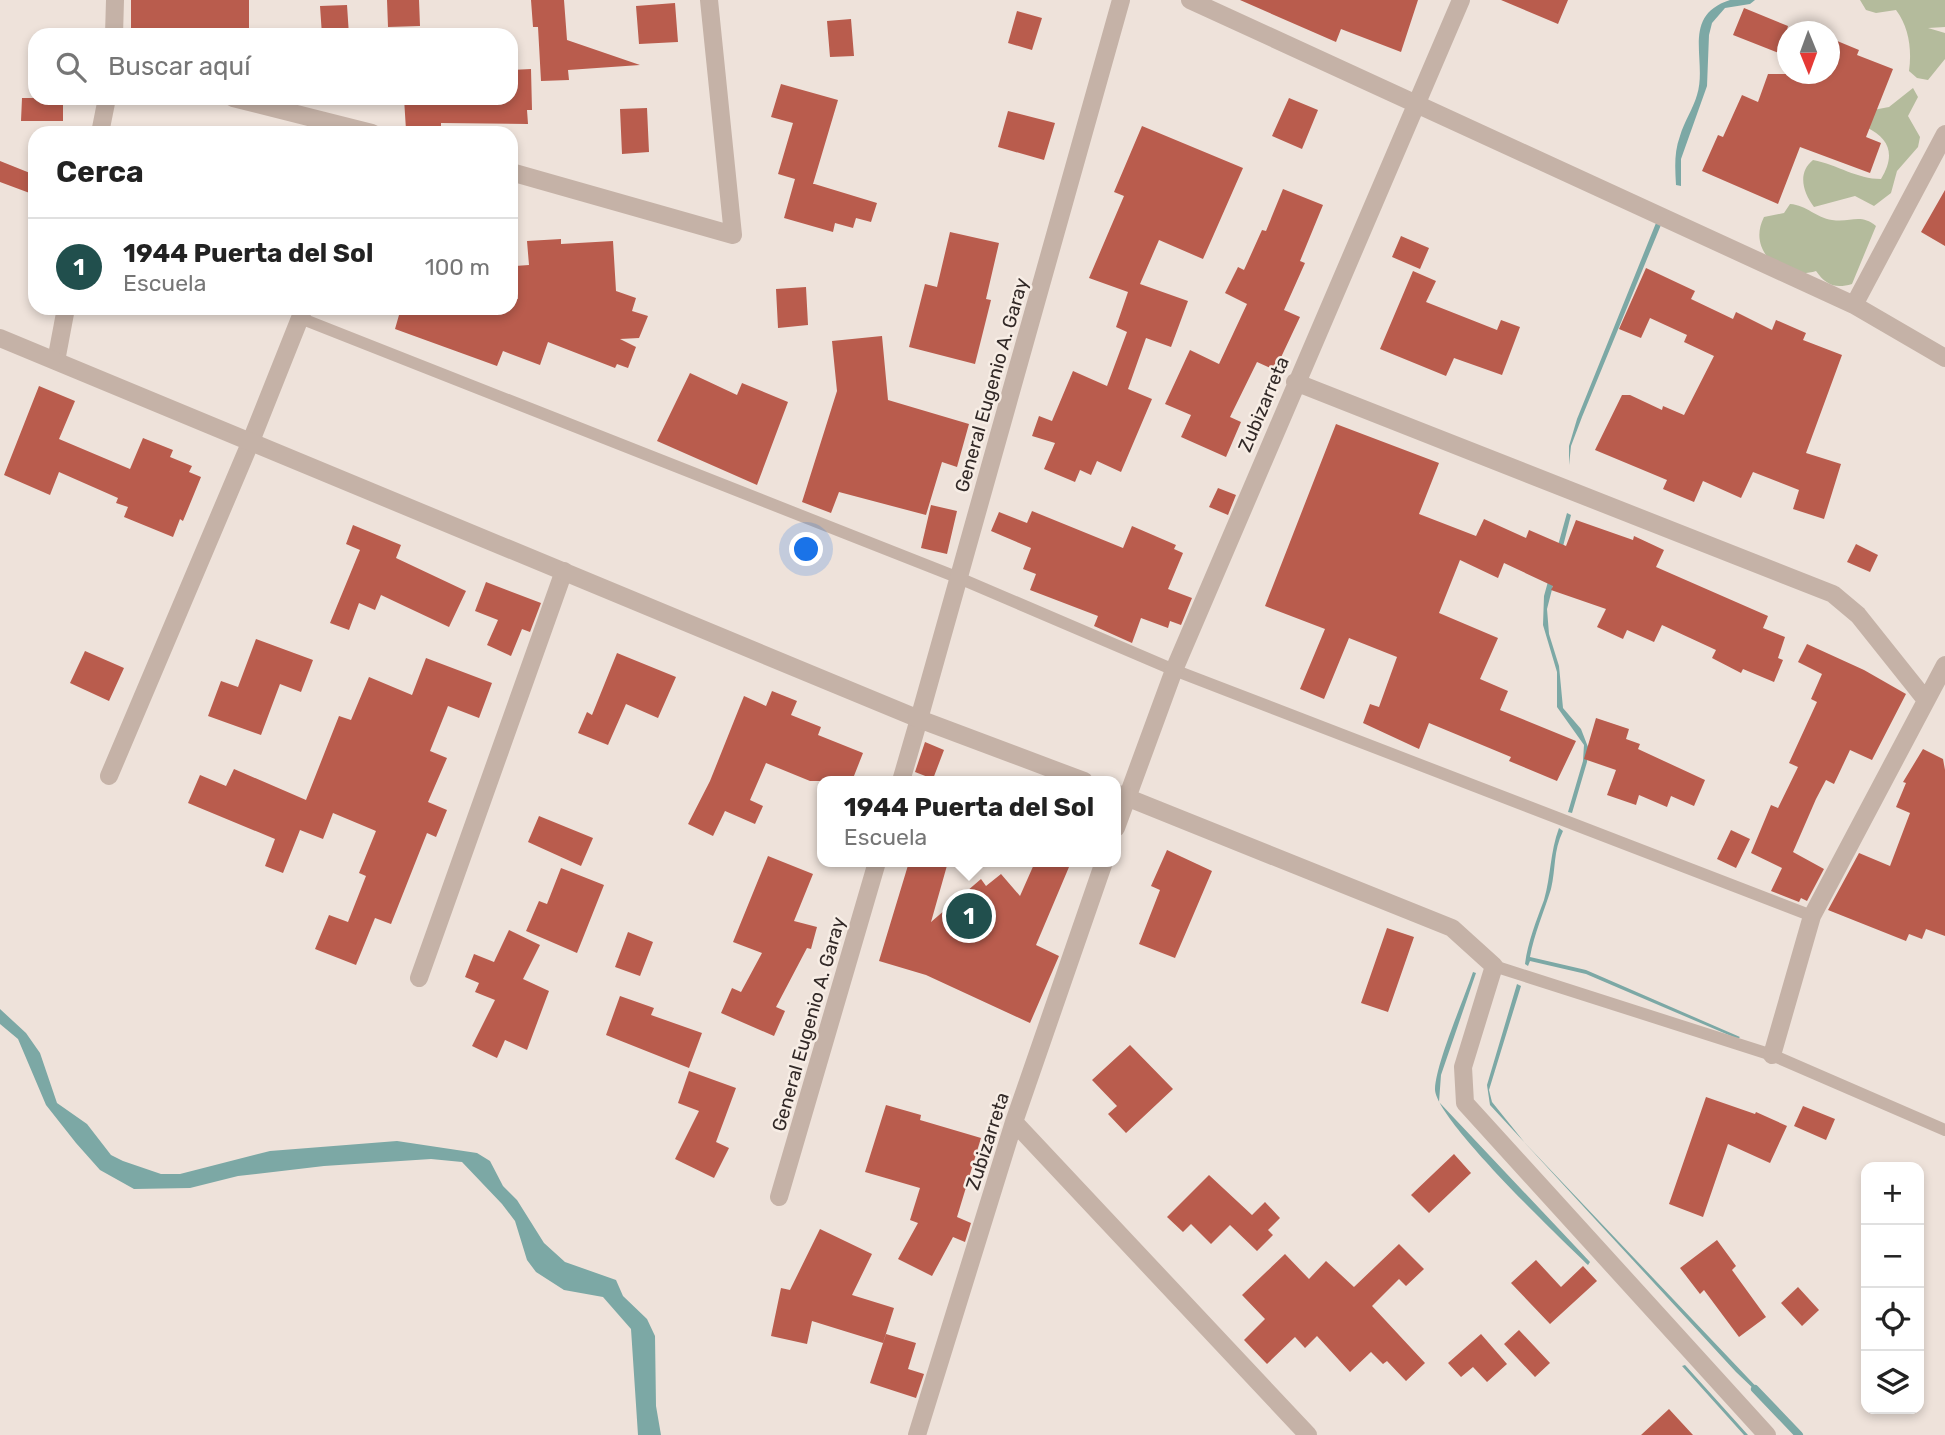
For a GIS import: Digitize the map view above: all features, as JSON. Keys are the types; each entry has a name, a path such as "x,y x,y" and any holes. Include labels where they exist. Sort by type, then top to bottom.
{"street":[{"path":"114,28 115,0"},
{"path":"518,174 733,234 709,0"},
{"name":"General Eugenio A. Garay","path":"902,776 1121,0"},
{"path":"1190,0 1854,305 1945,358"},
{"name":"Zubizarreta","path":"1121,795 1295,382 1461,0"},
{"path":"101,126 106,105"},
{"path":"261,105 344,126"},
{"path":"1854,305 1945,134"},
{"path":"56,361 65,315"},
{"path":"109,776 251,441 301,315"},
{"path":"0,338 919,719 1071,776"},
{"path":"1295,382 1833,594 1858,615 1925,699"},
{"path":"419,978 564,571"},
{"path":"1772,1055 1812,916 1925,699 1945,666"},
{"path":"1121,795 1452,928 1494,966 1463,1067 1465,1103 1767,1435"},
{"name":"General Eugenio A. Garay","path":"779,1197 876,867"},
{"name":"Zubizarreta","path":"917,1435 1014,1122 1102,867"},
{"path":"1014,1122 1308,1435"}],"lane":[{"path":"307,315 959,578 1174,670 1812,916"},
{"path":"1494,966 1772,1055 1945,1130"}],"green space":[{"path":"1860,0 1945,0 1945,27 1928,28 1945,33 1945,59 1928,80 1917,78 1909,71 1909,39 1896,10 1876,13 1866,10"},
{"path":"1913,88 1918,97 1908,116 1920,137 1918,147 1897,171 1891,193 1874,206 1855,196 1814,207 1803,183 1805,171 1813,160 1864,177 1881,179 1888,163 1888,149 1881,137 1866,127 1868,111 1889,107"},
{"path":"1790,204 1826,219 1860,219 1876,226 1852,284 1831,285 1816,271 1792,272 1781,268 1764,252 1760,242 1760,230 1764,217 1784,213"}],"water":[{"path":"1730,0 1755,0 1750,4 1725,8 1712,23 1707,86 1681,159 1681,186 1676,185 1675,160 1678,142 1700,82 1700,28 1705,17 1715,7"},
{"path":"1658,218 1663,220 1582,417 1571,446 1569,465 1569,446 1577,419"},
{"path":"1567,513 1571,515 1547,609 1549,634 1559,666 1563,708 1581,729 1588,747 1587,762 1572,813 1568,812 1583,761 1584,745 1557,707 1557,672 1543,625 1544,596"},
{"path":"1559,828 1563,831 1551,889 1530,957 1586,970 1740,1037 1738,1039 1586,974 1530,961 1528,966 1525,964 1530,939 1544,900"},
{"path":"1473,972 1476,973 1441,1075 1439,1101 1435,1089 1440,1064"},
{"path":"1517,984 1521,986 1489,1090 1492,1102 1525,1143 1490,1105 1487,1085"},
{"path":"0,1009 26,1033 40,1053 57,1103 87,1124 111,1155 161,1174 180,1174 270,1151 397,1141 477,1153 490,1161 503,1186 517,1200 544,1243 565,1262 616,1280 623,1296 647,1319 655,1336 656,1406 661,1435 638,1435 631,1329 603,1297 564,1290 536,1272 527,1260 515,1221 462,1162 431,1159 324,1166 238,1176 190,1188 134,1189 100,1170 46,1105 18,1039 0,1024"},
{"path":"1440,1103 1590,1262 1588,1265 1476,1151"},
{"path":"1525,1143 1802,1435 1736,1372"},
{"path":"1685,1365 1748,1435 1744,1435 1682,1366"}],"building":[{"path":"131,0 249,0 249,28 131,28"},
{"path":"387,0 419,0 420,26 388,27"},
{"path":"531,0 564,0 567,40 640,65 568,70 569,80 541,81 538,27 533,27"},
{"path":"1240,0 1418,0 1401,52 1341,29 1336,42"},
{"path":"1501,0 1568,0 1558,24"},
{"path":"675,3 678,42 639,44 636,6"},
{"path":"347,5 349,28 322,28 320,6"},
{"path":"1744,8 1777,22 1777,52 1733,35"},
{"path":"1017,11 1042,18 1032,50 1008,43"},
{"path":"851,19 854,56 830,57 827,21"},
{"path":"1840,42 1859,50 1857,55 1893,69 1866,137 1881,143 1870,173 1800,147 1778,204 1702,171 1718,135 1723,137 1742,95 1758,102 1768,74 1777,74 1777,84 1840,84"},
{"path":"531,69 532,110 527,110 528,124 441,123 441,126 406,126 404,105 518,105 518,70"},
{"path":"781,84 838,100 813,184 877,203 871,222 856,218 853,228 835,223 833,232 784,218 795,179 778,174 793,123 771,117"},
{"path":"22,98 28,98 28,105 63,105 63,121 21,121"},
{"path":"1289,98 1318,110 1302,149 1272,136"},
{"path":"647,108 649,152 622,154 620,109"},
{"path":"1008,111 1055,123 1044,160 998,147"},
{"path":"1142,126 1243,168 1203,259 1159,240 1140,284 1188,301 1171,347 1146,338 1128,389 1152,399 1121,472 1097,461 1091,475 1080,470 1075,482 1044,469 1055,443 1032,436 1039,416 1052,421 1073,371 1107,386 1127,332 1116,327 1128,292 1089,278 1124,196 1114,192"},
{"path":"0,161 28,172 28,192 0,182"},
{"path":"1283,189 1323,205 1300,261 1305,263 1284,310 1300,317 1275,370 1257,362 1230,417 1241,422 1226,457 1181,437 1191,415 1165,404 1190,350 1219,364 1247,304 1225,293 1238,267 1244,270 1262,230 1266,231"},
{"path":"1945,190 1945,246 1921,232"},
{"path":"950,232 999,243 986,299 991,300 975,364 909,347 925,284 937,287"},
{"path":"1401,236 1429,248 1420,269 1392,257"},
{"path":"561,239 561,244 613,241 616,291 636,298 632,311 648,316 639,338 620,339 636,347 628,368 617,364 615,368 548,342 540,365 503,351 497,366 395,329 399,315 518,315 518,266 529,265 527,241"},
{"path":"1646,268 1695,291 1691,299 1733,319 1736,312 1772,330 1776,320 1806,333 1803,340 1842,355 1806,453 1841,464 1824,519 1793,509 1799,490 1753,472 1741,498 1703,481 1694,502 1663,489 1667,480 1595,450 1622,395 1630,395 1662,410 1663,406 1684,415 1714,356 1684,342 1687,335 1650,318 1641,338 1619,329"},
{"path":"1413,271 1436,281 1426,302 1497,330 1501,320 1520,327 1502,375 1454,358 1446,376 1380,349"},
{"path":"806,287 808,325 778,328 776,289"},
{"path":"882,336 888,400 969,424 957,467 942,462 926,515 839,492 831,513 802,502 837,391 832,341"},
{"path":"690,373 737,395 742,383 788,402 757,485 657,441"},
{"path":"39,386 75,401 59,439 130,469 143,438 173,450 170,457 192,466 189,472 201,477 183,521 180,519 173,537 124,517 128,507 116,503 118,498 59,472 50,495 4,475"},
{"path":"1336,424 1439,463 1419,514 1476,536 1484,519 1526,538 1529,530 1566,546 1576,520 1633,540 1634,536 1664,550 1656,567 1768,616 1763,628 1785,637 1778,658 1783,660 1774,682 1743,669 1741,673 1712,658 1716,650 1662,625 1654,642 1627,630 1623,639 1597,627 1606,609 1551,590 1553,586 1504,563 1498,578 1460,560 1439,613 1498,638 1480,679 1508,691 1500,710 1576,741 1557,781 1509,761 1511,757 1429,723 1419,749 1363,723 1370,704 1379,707 1397,657 1349,638 1324,699 1300,689 1325,629 1265,606"},
{"path":"1218,488 1236,495 1228,515 1209,507"},
{"path":"931,505 957,511 947,554 921,548"},
{"path":"1032,511 1123,548 1132,526 1176,545 1174,549 1183,553 1168,589 1192,598 1181,625 1170,621 1168,628 1141,618 1132,643 1094,626 1098,616 1030,590 1036,574 1023,569 1031,548 991,531 999,512 1027,523"},
{"path":"353,525 401,545 396,558 466,591 449,627 381,595 375,610 359,603 349,630 330,623 360,550 346,544"},
{"path":"1856,544 1878,555 1870,572 1847,562"},
{"path":"486,582 541,603 530,632 522,629 511,656 487,645 498,620 475,611"},
{"path":"256,639 313,660 301,692 280,684 261,735 208,716 221,681 238,687"},
{"path":"1807,644 1864,670 1906,694 1872,760 1850,750 1834,784 1826,780 1816,799 1793,852 1824,869 1807,901 1801,898 1799,902 1771,891 1782,868 1751,853 1771,805 1778,808 1798,767 1789,763 1817,702 1811,699 1822,674 1798,662"},
{"path":"85,651 124,668 109,701 70,683"},
{"path":"617,653 676,677 658,718 626,704 608,745 578,733 587,712 592,715"},
{"path":"426,658 492,683 479,718 448,706 430,751 447,758 428,802 447,810 436,837 427,833 391,924 375,918 356,965 315,949 329,915 348,922 366,876 359,873 376,831 333,813 323,839 300,830 283,873 265,866 275,839 188,803 200,775 226,786 234,769 306,800 339,716 351,720 369,677 412,695"},
{"path":"772,691 797,701 791,715 821,727 818,735 863,753 854,776 817,776 817,781 810,781 766,763 750,800 763,806 755,824 725,811 713,836 688,824 710,781 744,696 766,706"},
{"path":"1596,718 1629,729 1626,739 1640,744 1638,749 1705,780 1694,806 1671,796 1667,807 1639,795 1636,805 1607,795 1616,770 1584,759"},
{"path":"925,742 944,750 934,776 915,772"},
{"path":"1923,749 1943,759 1945,770 1945,936 1926,929 1922,939 1909,934 1906,941 1828,910 1859,853 1890,866 1910,813 1896,807 1906,783 1903,782"},
{"path":"539,816 593,838 581,866 528,842"},
{"path":"1731,830 1750,839 1736,868 1717,859"},
{"path":"1167,850 1212,871 1175,958 1139,944 1160,890 1151,886"},
{"path":"768,856 813,874 794,921 817,927 811,949 807,948 776,1007 785,1011 774,1036 721,1013 732,988 741,992 762,953 733,942"},
{"path":"907,867 947,867 931,922 981,879 986,886 1001,874 1020,896 1033,867 1069,867 1036,945 1059,956 1030,1023 926,975 879,961"},
{"path":"561,868 604,885 577,953 526,931 539,901 547,904"},
{"path":"1387,928 1414,937 1388,1012 1361,1003"},
{"path":"509,930 540,945 523,979 549,991 527,1050 505,1040 497,1058 472,1046 495,1000 475,992 479,983 465,977 474,954 494,962"},
{"path":"628,932 653,942 640,976 615,967"},
{"path":"620,996 654,1008 651,1015 702,1033 689,1068 606,1035"},
{"path":"1130,1045 1173,1089 1126,1133 1108,1114 1117,1106 1092,1080"},
{"path":"689,1071 736,1088 716,1142 729,1148 714,1178 675,1159 699,1111 678,1103"},
{"path":"1706,1097 1755,1114 1756,1112 1787,1126 1770,1163 1728,1144 1703,1217 1669,1204"},
{"path":"886,1105 921,1115 920,1120 981,1138 957,1217 971,1223 965,1242 953,1237 932,1276 898,1259 918,1223 910,1220 920,1188 865,1172"},
{"path":"1803,1106 1835,1119 1826,1140 1794,1126"},
{"path":"1454,1154 1471,1173 1429,1213 1411,1195"},
{"path":"1209,1175 1252,1215 1265,1202 1280,1218 1268,1230 1273,1235 1257,1251 1230,1225 1211,1244 1191,1224 1183,1232 1167,1217"},
{"path":"820,1229 872,1254 852,1295 894,1308 883,1343 812,1321 807,1344 771,1336 781,1288 790,1290"},
{"path":"1717,1240 1736,1266 1732,1270 1766,1317 1739,1337 1704,1290 1700,1294 1680,1268"},
{"path":"1399,1244 1424,1269 1406,1286 1399,1279 1372,1306 1425,1363 1406,1381 1387,1361 1383,1364 1371,1352 1350,1372 1317,1336 1305,1348 1295,1337 1267,1364 1244,1340 1265,1319 1242,1295 1285,1254 1309,1279 1326,1261 1354,1287"},
{"path":"1536,1260 1561,1287 1583,1266 1597,1281 1550,1324 1511,1283"},
{"path":"1798,1287 1819,1310 1802,1326 1781,1303"},
{"path":"1519,1330 1550,1363 1535,1377 1504,1344"},
{"path":"886,1334 916,1343 908,1369 924,1374 916,1398 870,1383"},
{"path":"1481,1334 1507,1364 1487,1382 1473,1367 1461,1377 1448,1363"},
{"path":"1669,1409 1693,1435 1641,1435"}],"waterway":[{"path":"1755,1389 1799,1435"}],"place":[{"name":"1944 Puerta del Sol","path":"969,916"}]}
